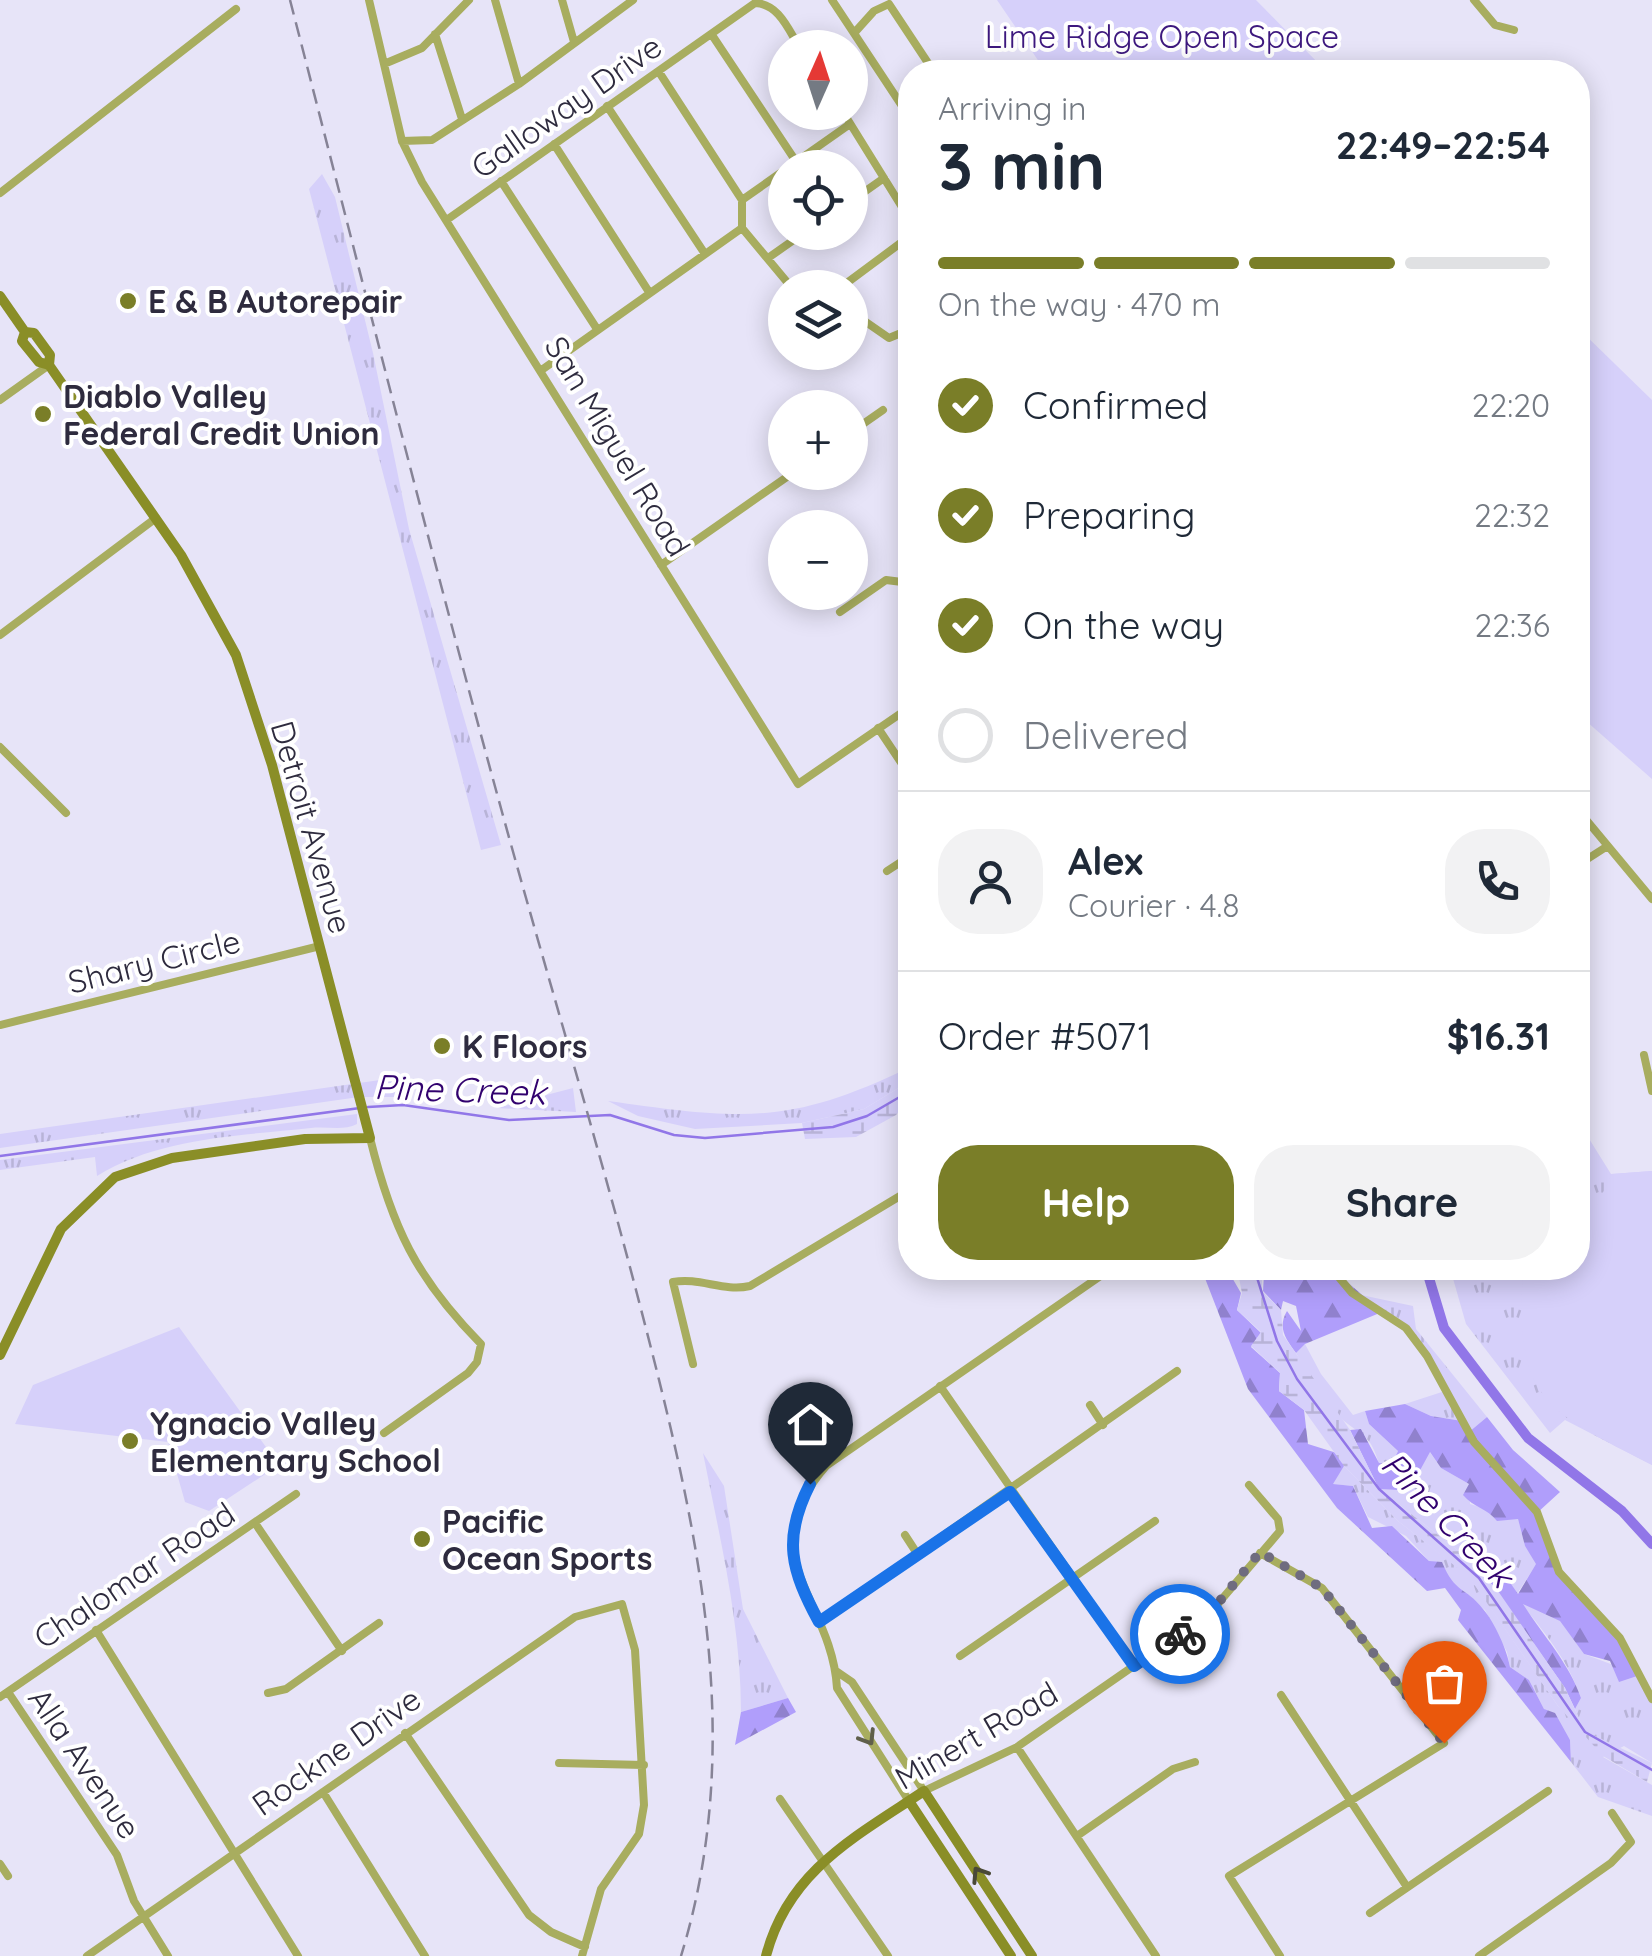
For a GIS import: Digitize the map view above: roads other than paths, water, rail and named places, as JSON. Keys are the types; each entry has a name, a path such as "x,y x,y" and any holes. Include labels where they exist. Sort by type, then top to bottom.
{"street":[{"name":"San Miguel Road","path":"369,0 402,141 798,784 898,715"},
{"path":"384,64 422,48 469,0"},
{"path":"495,0 518,84"},
{"path":"562,0 574,42"},
{"path":"609,0 620,9"},
{"path":"402,141 432,140 518,84 633,0"},
{"path":"832,0 855,30"},
{"path":"1474,0 1495,24 1514,30"},
{"name":"Galloway Drive","path":"448,219 755,4 767,4 786,30"},
{"path":"857,30 874,10 889,4 926,60"},
{"path":"0,194 236,9"},
{"path":"435,34 462,119"},
{"path":"712,34 788,150"},
{"path":"868,50 898,99"},
{"path":"659,72 742,200 742,228 778,270"},
{"path":"607,106 705,254"},
{"path":"810,150 841,130"},
{"path":"854,130 898,201"},
{"path":"554,144 649,292"},
{"path":"868,189 884,178"},
{"path":"742,200 768,180"},
{"path":"501,181 598,329"},
{"path":"543,369 742,228"},
{"path":"864,270 898,245"},
{"path":"768,258 779,250"},
{"name":"Detroit Avenue","path":"0,296 25,332 22,341 39,362 49,365 156,518 236,655 272,765 388,1210 414,1263 481,1344 478,1362 384,1433"},
{"path":"868,324 889,338 898,335"},
{"path":"0,400 49,365"},
{"path":"868,420 883,410"},
{"path":"661,565 768,490"},
{"path":"0,634 156,518"},
{"path":"840,612 886,580 898,582"},
{"path":"878,728 898,758"},
{"path":"0,747 66,813"},
{"path":"1590,825 1652,899"},
{"path":"1590,857 1606,846"},
{"path":"887,872 898,864"},
{"name":"Shary Circle","path":"0,1025 320,946"},
{"path":"1644,1055 1652,1091"},
{"path":"0,1356 61,1228 115,1177 172,1158 305,1139 370,1138"},
{"path":"693,1364 674,1282 690,1279 731,1290 750,1286 898,1197"},
{"path":"1010,1956 837,1688 836,1671 819,1622 792,1561 800,1505 826,1466 1095,1280"},
{"path":"1341,1280 1352,1293 1406,1328 1417,1342 1474,1442 1537,1512 1559,1572 1620,1638 1652,1699"},
{"path":"819,1622 1010,1492 1177,1371"},
{"path":"940,1386 1134,1666"},
{"path":"1090,1405 1103,1424"},
{"name":"Minert Road","path":"766,1956 777,1918 796,1887 822,1861 924,1791 1017,1746 1210,1613 1280,1530 1278,1519 1249,1485"},
{"name":"Chalomar Road","path":"4,1694 296,1494"},
{"path":"960,1656 1154,1521"},
{"path":"255,1523 342,1650"},
{"path":"906,1535 918,1555"},
{"path":"1260,1552 1322,1588 1444,1743 1229,1876 1280,1956"},
{"name":"Rockne Drive","path":"87,1956 405,1732 575,1618 622,1604 635,1650 644,1765"},
{"path":"268,1693 286,1689 380,1624"},
{"path":"96,1630 298,1956"},
{"path":"836,1671 852,1682 1032,1956"},
{"name":"Alla Avenue","path":"4,1694 117,1854 143,1918 168,1956"},
{"path":"1281,1695 1407,1887"},
{"path":"405,1732 529,1915 584,1951 601,1889 639,1834 644,1765 558,1763"},
{"path":"1017,1746 1156,1956"},
{"path":"1077,1836 1174,1769 1195,1762"},
{"path":"1370,1913 1548,1791"},
{"path":"322,1792 425,1956"},
{"path":"780,1799 888,1956"},
{"path":"1478,1956 1611,1863 1632,1842 1612,1813"},
{"path":"0,1864 8,1876"}],"waterway":[{"name":"Pine Creek","path":"368,1107 403,1105 509,1120 610,1115 674,1135 705,1138 833,1127 867,1116 898,1098"},
{"name":"Pine Creek","path":"0,1156 360,1108"},
{"name":"Pine Creek","path":"1258,1280 1277,1341 1297,1379 1379,1489 1479,1578 1585,1732 1652,1770"},
{"path":"1430,1280 1444,1328 1528,1438 1622,1511 1652,1544"}],"railway":[{"path":"290,0 394,407 604,1170 677,1455 706,1621 712,1705 711,1788 701,1872 681,1956"}],"place":[{"name":"E & B Autorepair","path":"128,301"},
{"name":"Diablo Valley Federal Credit Union","path":"43,414"},
{"name":"K Floors","path":"442,1046"},
{"name":"Ygnacio Valley Elementary School","path":"130,1441"},
{"name":"Pacific Ocean Sports","path":"422,1539"}],"park label":[{"name":"Lime Ridge Open Space","path":"1162,36"}]}
